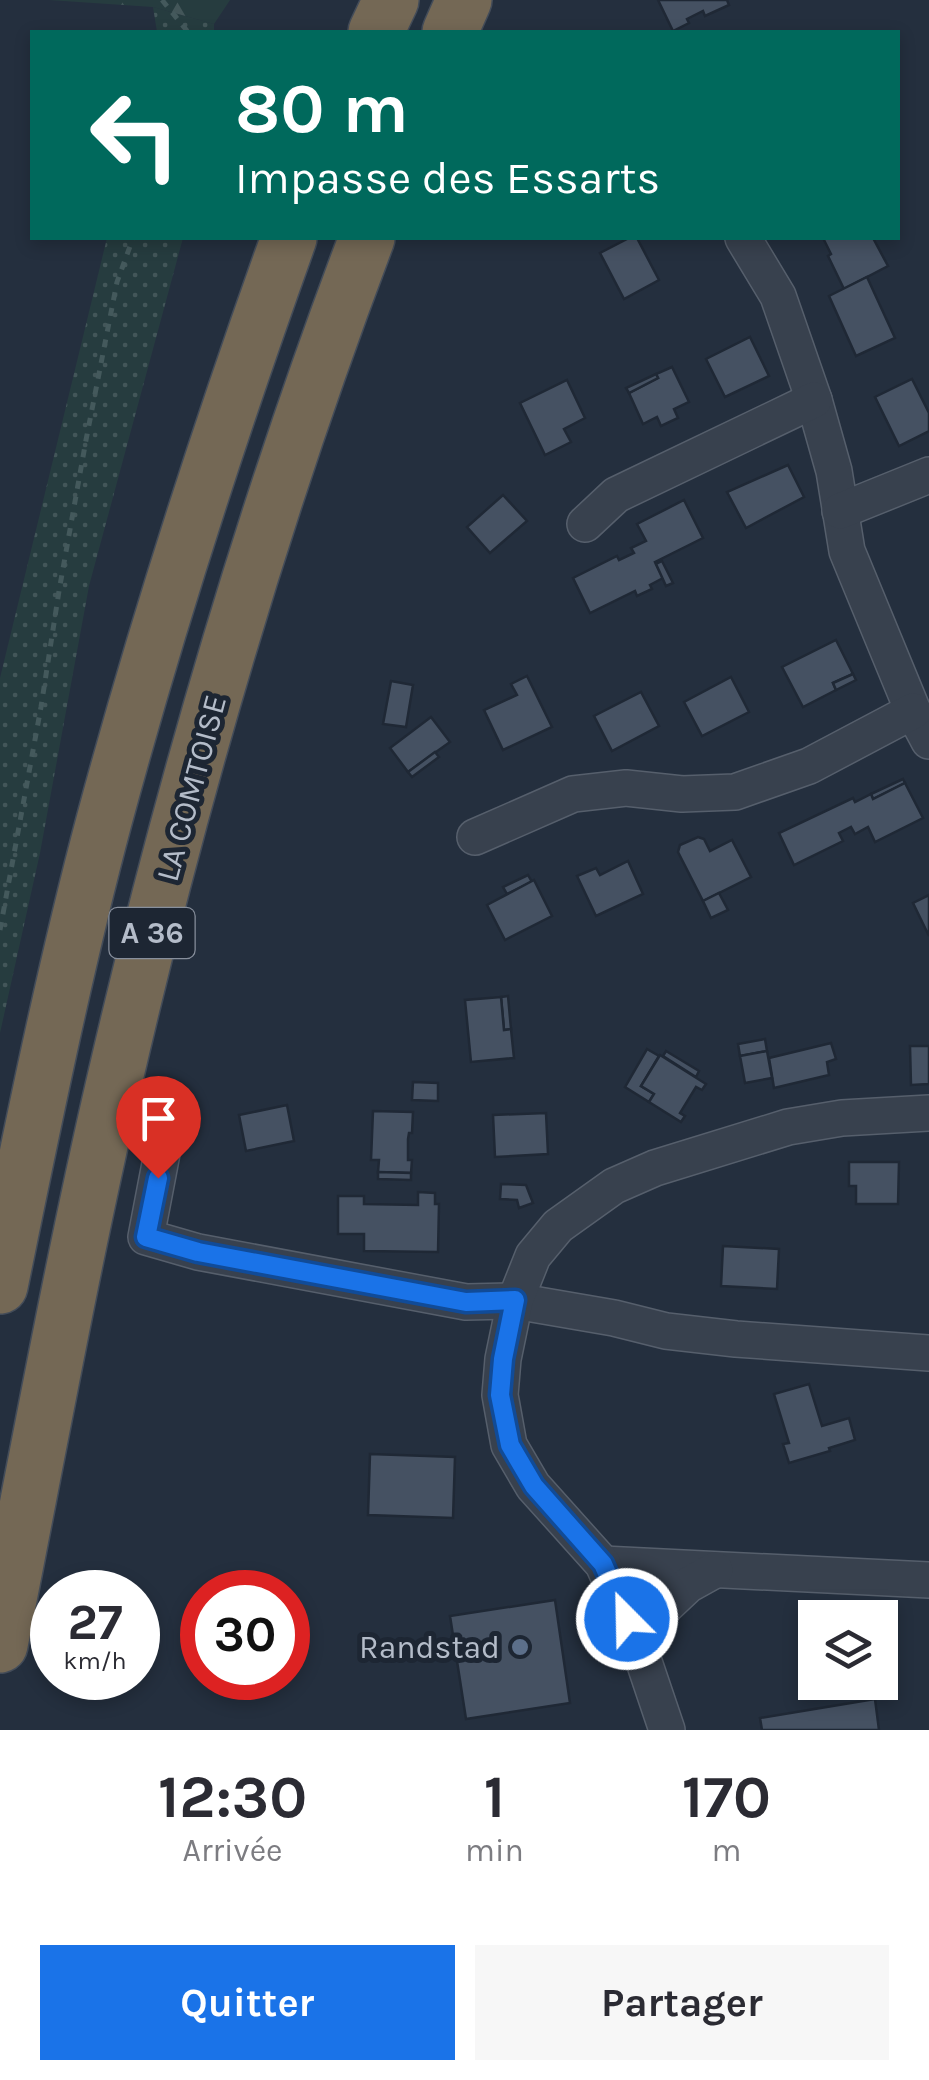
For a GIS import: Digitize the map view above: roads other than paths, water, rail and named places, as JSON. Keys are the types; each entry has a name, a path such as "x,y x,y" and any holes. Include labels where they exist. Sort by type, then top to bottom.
{"highway":[{"path":"352,30 360,0"},
{"path":"377,30 390,0"},
{"path":"451,30 464,0"},
{"name":"A 36","path":"0,1286 44,1070 104,824 170,593 236,384 287,240"},
{"name":"LA COMTOISE","path":"0,1646 114,1082 174,849 272,512 366,240"}],"street":[{"path":"475,837 572,794 626,788 682,794 735,792 921,726 847,552 834,471 778,296 744,240"},
{"path":"585,524 616,495 814,400"},
{"path":"840,511 929,475"},
{"path":"667,1730 639,1647 603,1564 534,1486 510,1445 500,1395 503,1359 515,1300 533,1256 558,1226 614,1186 656,1168 788,1127 842,1118 929,1114"},
{"path":"163,1148 146,1237 198,1252 466,1302 515,1300 666,1331 929,1353"},
{"path":"603,1564 929,1580"},
{"path":"639,1647 654,1616 688,1585 716,1570"}],"place":[{"name":"Randstad","path":"520,1647"}]}
